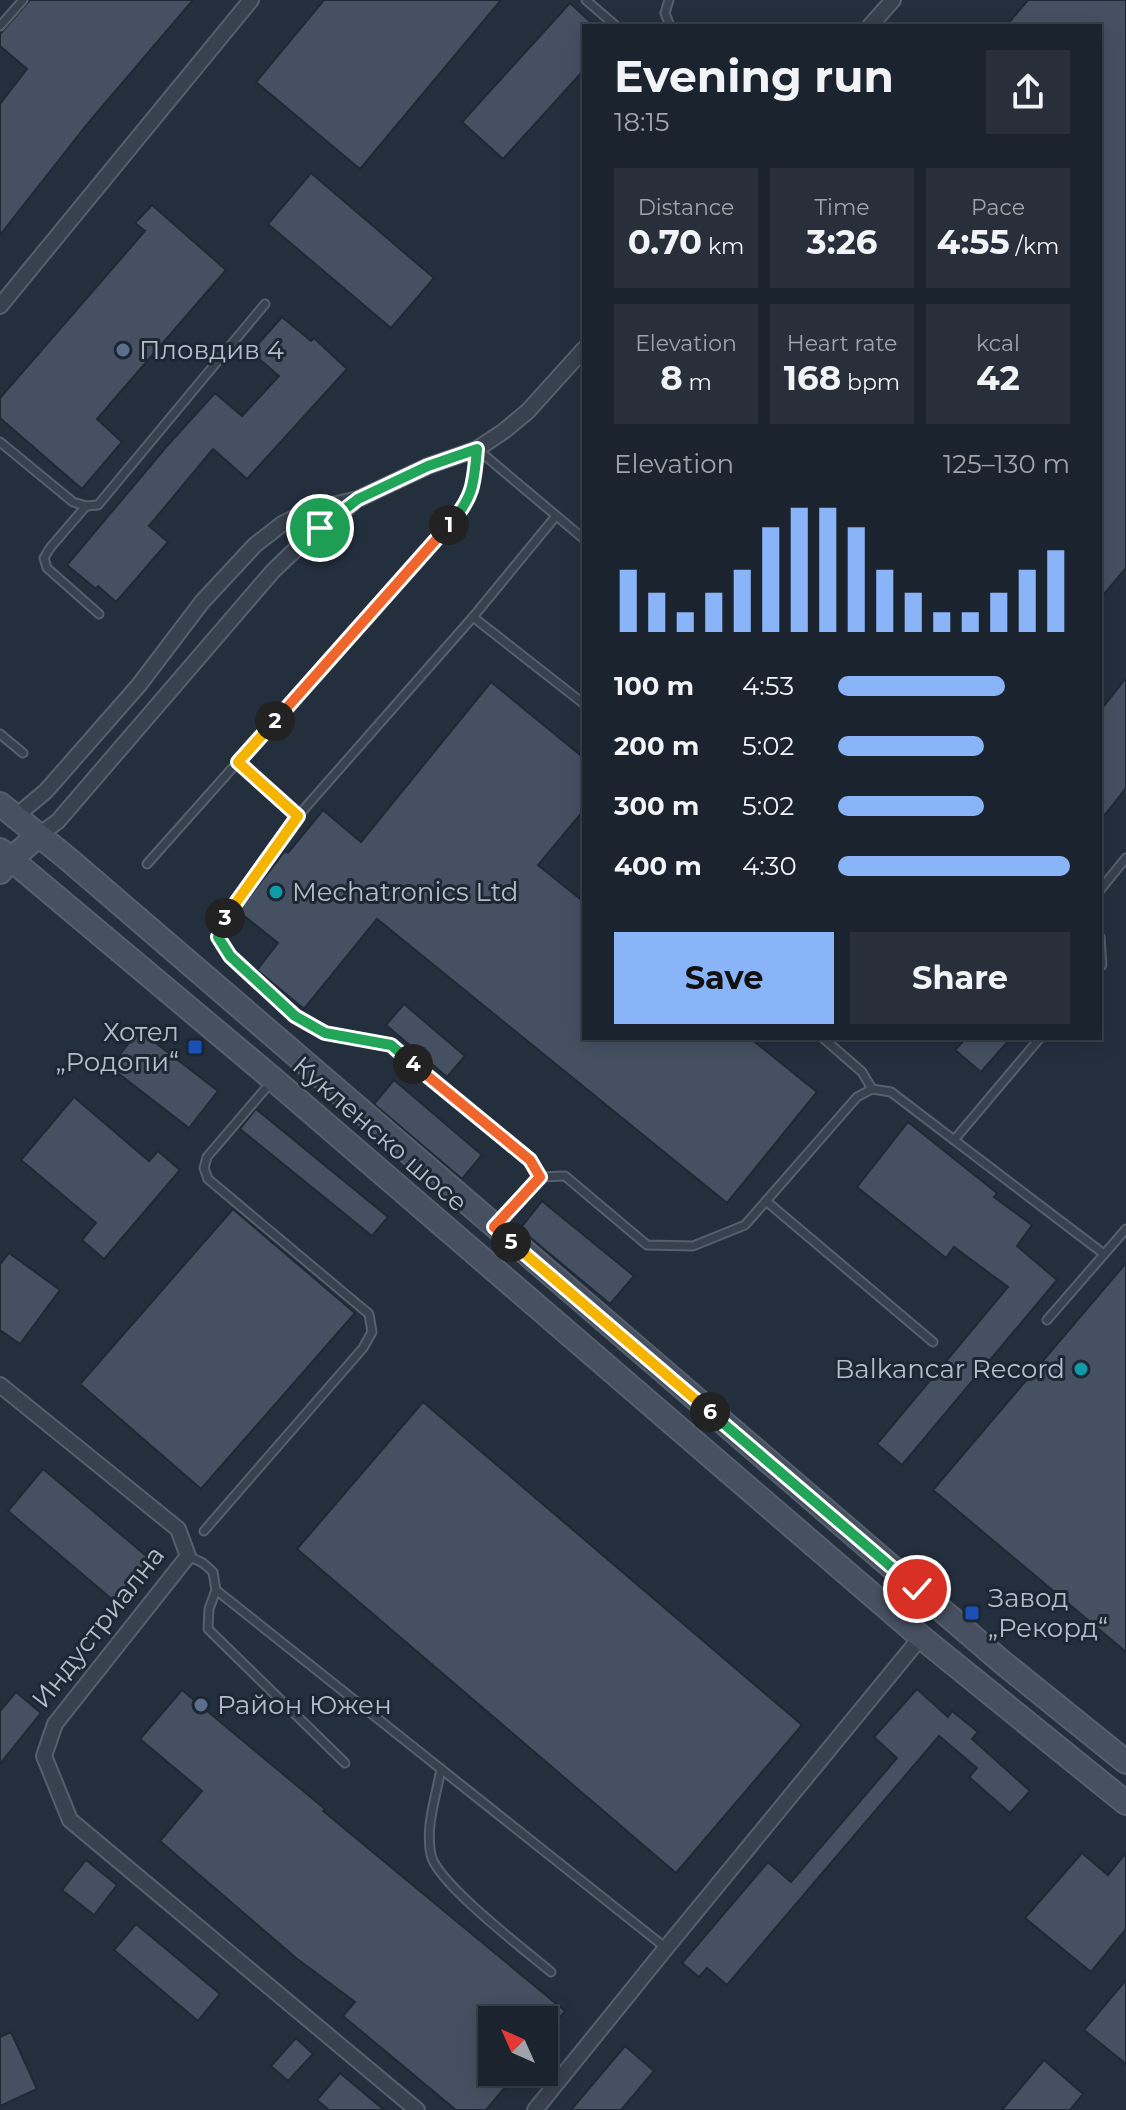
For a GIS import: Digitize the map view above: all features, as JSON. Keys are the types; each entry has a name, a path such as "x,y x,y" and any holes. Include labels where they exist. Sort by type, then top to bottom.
{"main road":[{"name":"Кукленско шосе","path":"5,817 67,858 1002,1662 1126,1762"},
{"path":"4,860 38,836"},
{"name":"Кукленско шосе","path":"4,860 273,1079 921,1637 1126,1803"}],"street":[{"path":"0,306 251,0"},
{"path":"872,24 893,0"},
{"path":"5,817 46,791 139,685 202,602 255,545 282,524 308,511 358,499 428,466 477,449 528,411 582,351"},
{"path":"38,836 58,821 273,571 358,499"},
{"name":"Индустриална","path":"0,1385 178,1529 188,1556 55,1724 44,1756 70,1820 417,2110"},
{"path":"535,2110 921,1637"}],"lane":[{"path":"0,26 23,0"},
{"path":"586,0 614,24"},
{"path":"669,0 665,13 669,24"},
{"path":"0,442 73,502 86,506 98,505 265,304"},
{"path":"477,449 582,537"},
{"path":"147,864 461,511 470,498 477,449"},
{"path":"86,506 44,558 47,568 99,614"},
{"path":"540,1177 530,1160 391,1045 325,1033 295,1016 230,956 218,937 226,917 298,816 473,617 556,516"},
{"path":"473,617 582,702"},
{"path":"0,734 23,753"},
{"path":"238,762 298,816"},
{"path":"1102,888 1126,858"},
{"path":"825,1040 862,1072 872,1089"},
{"path":"954,1140 1038,1040"},
{"path":"204,1531 363,1348 372,1332 369,1314 208,1179 204,1168 207,1157 273,1079"},
{"path":"494,1227 540,1177 565,1176 647,1245 693,1246 745,1225 857,1097 872,1089 891,1092 1104,1254"},
{"path":"766,1201 933,1342"},
{"path":"1047,1320 1126,1229"},
{"path":"188,1556 213,1572 216,1590 209,1609 208,1629 345,1763"},
{"path":"216,1590 666,1948"},
{"path":"441,1769 430,1824 431,1858 450,1886 551,1972"}],"building":[{"path":"30,0 193,0 89,122 0,235 0,104 27,69 0,46 0,34"},
{"path":"324,0 501,0 360,169 256,82"},
{"path":"1028,0 1126,0 1126,568 1102,597 1102,24 1008,24"},
{"path":"570,3 593,24 582,24 582,72 503,159 462,122"},
{"path":"311,173 434,278 391,328 268,224"},
{"path":"152,205 226,270 97,419 122,442 82,489 0,418 0,398 145,231 135,223"},
{"path":"282,317 311,341 314,338 347,369 247,479 213,449 149,526 168,542 116,602 67,565 215,393 242,416 279,376 251,352"},
{"path":"1126,678 1126,788 1102,818 1102,708"},
{"path":"491,682 582,756 582,812 538,865 582,900 582,1040 752,1040 817,1092 727,1203 377,919 304,1009 257,970 278,943 238,911 285,851 288,853 323,810 361,842"},
{"path":"404,1004 465,1056 447,1077 386,1025"},
{"path":"139,1030 218,1091 189,1128 110,1067"},
{"path":"964,1040 1009,1040 981,1072 955,1050"},
{"path":"394,1080 482,1155 462,1179 374,1104"},
{"path":"74,1097 149,1161 158,1151 180,1170 104,1259 82,1240 96,1223 21,1160"},
{"path":"256,1109 388,1217 372,1236 240,1129"},
{"path":"908,1122 997,1193 994,1197 1032,1225 1017,1246 1057,1280 902,1465 877,1444 1008,1287 954,1247 946,1258 857,1187"},
{"path":"542,1201 634,1276 610,1304 520,1229"},
{"path":"233,1209 355,1313 201,1489 80,1384"},
{"path":"9,1253 60,1290 20,1344 0,1330 0,1264"},
{"name":"Balkancar Record","path":"1126,1263 1126,1652 933,1490"},
{"path":"423,1402 802,1725 676,1873 297,1549"},
{"path":"43,1469 150,1559 114,1601 8,1511"},
{"path":"917,1689 948,1717 952,1711 978,1732 972,1739 1030,1791 1010,1813 969,1777 977,1768 939,1736 727,1985 707,1968 699,1977 682,1963 768,1862 791,1882 897,1758 874,1737"},
{"path":"182,1690 565,2011 558,2020 558,2006 478,2006 478,2086 506,2086 486,2110 456,2110 343,2016 355,2002 296,1958 160,1841 202,1791 140,1739"},
{"path":"16,1692 41,1713 0,1764 0,1711"},
{"path":"1082,1853 1108,1875 1126,1853 1126,1929 1091,1972 1025,1918"},
{"path":"86,1860 117,1885 94,1915 62,1890"},
{"path":"136,1924 220,1994 198,2021 114,1950"},
{"path":"1126,1980 1126,2064 1084,2030"},
{"path":"11,2032 37,2089 0,2106 0,2037"},
{"path":"296,2038 313,2054 288,2081 271,2066"},
{"path":"625,2046 654,2071 621,2110 571,2110"},
{"path":"1044,2060 1083,2094 1070,2110 1002,2110"},
{"path":"340,2073 384,2110 329,2110 317,2100"}],"place":[{"name":"Пловдив 4","path":"123,350"},
{"name":"Mechatronics Ltd","path":"276,892"},
{"name":"Хотел „Родопи“","path":"195,1047"},
{"name":"Balkancar Record","path":"1081,1369"},
{"name":"Завод „Рекорд“","path":"972,1613"},
{"name":"Район Южен","path":"201,1705"}],"route":[{"path":"320,528 358,499 428,466 477,449 470,498 461,511 238,762 298,816 226,917 218,937 230,956 295,1016 325,1033 391,1045 530,1160 540,1177 494,1227 917,1589"}]}
